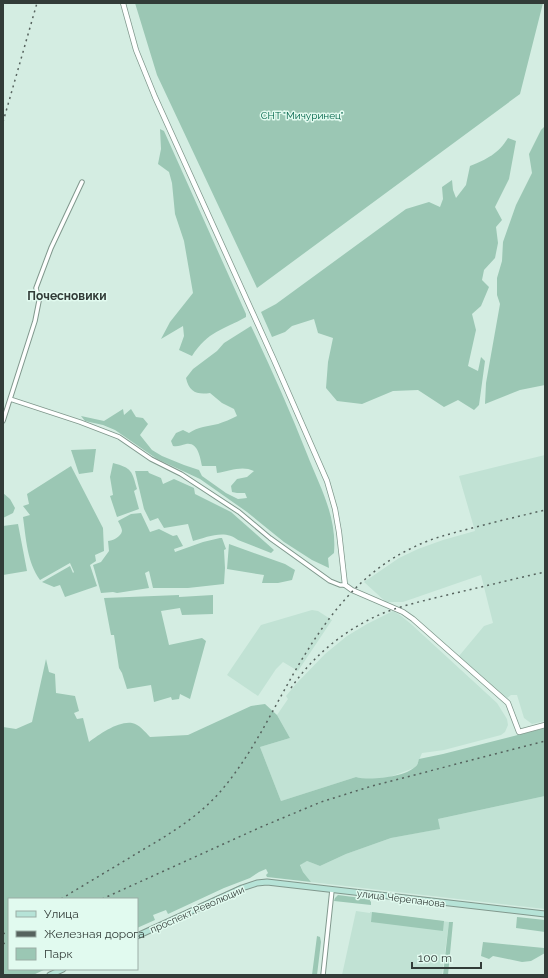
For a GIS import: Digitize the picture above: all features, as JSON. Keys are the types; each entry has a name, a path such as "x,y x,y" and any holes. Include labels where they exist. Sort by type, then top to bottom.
{"main road":[{"name":"улица Черепанова","path":"257,884 277,883 545,914"},
{"name":"проспект Революции","path":"138,936 231,893 257,884"},
{"path":"50,975 61,970"}],"street":[{"path":"123,3 136,50 155,97 327,481 335,509 339,532 345,585"},
{"path":"3,421 35,321 39,301 36,288 51,248 82,182"},
{"path":"10,399 80,422 119,437 150,459 181,474 239,512 270,538 330,581 340,585 345,585 352,590 403,612 413,618 508,703 519,732 545,725"},
{"path":"323,975 332,890"}],"shaded area":[{"path":"545,455 545,721 532,724 524,718 517,695 511,695 507,698 459,656 484,626 493,623 481,575 403,602 386,602 364,582 399,558 418,549 475,531 459,476"},
{"path":"312,610 318,611 332,620 298,671 283,662 276,669 258,696 227,675 261,625"},
{"path":"393,611 411,624 497,703 507,719 508,725 505,732 501,735 444,750 422,753 417,765 414,768 390,777 363,779 356,777 281,801 260,747 290,738 277,715 288,699 286,696 325,654 347,636"},
{"path":"545,796 545,909 311,882 303,872 300,864 307,861 320,866 346,854 391,838 439,829 438,819"},
{"path":"356,911 449,922 442,975 342,975"}],"green space":[{"name":"СНТ \"Мичуринец\"","path":"135,3 543,3 520,94 257,288 157,75"},
{"path":"545,126 545,385 520,390 485,404 486,383 500,304 497,295 497,278 502,261 503,242 516,205 532,173 529,154 541,130"},
{"path":"160,129 164,131 246,314 246,317 210,336 192,356 179,350 184,336 183,326 161,339 170,322 193,293 184,241 175,214 172,183 169,172 158,164 161,149"},
{"path":"508,138 516,141 509,179 495,207 502,220 496,227 498,243 495,258 484,270 482,280 489,287 481,306 472,314 476,330 468,366 478,371 481,357 485,361 479,405 474,410 458,400 444,407 418,390 393,391 362,404 337,401 326,388 328,362 333,338 318,333 314,319 292,326 285,332 272,337 261,312 276,304 406,209 429,202 440,207 443,199 442,187 452,180 456,198 466,185 470,166 492,155"},
{"path":"251,326 287,406 322,490 330,514 333,527 334,553 328,558 329,568 312,560 284,542 247,512 200,479 157,459 115,430 103,425 85,421 81,416 104,421 123,409 124,415 131,409 136,417 143,418 148,424 140,435 152,450 162,456 199,470 202,476 226,493 238,499 247,498 245,493 232,492 231,486 237,479 247,477 254,471 240,468 217,473 216,466 202,466 198,451 193,445 186,444 173,446 171,441 176,433 183,430 189,433 199,428 220,423 237,416 234,409 222,403 210,393 194,392 189,387 186,378 193,369 217,351 224,343"},
{"path":"96,449 93,472 79,474 71,450"},
{"path":"113,463 128,469 132,474 137,489 134,491 139,509 117,517 110,496 113,495 110,477"},
{"path":"71,466 103,528 104,551 95,555 96,561 90,565 97,586 65,597 60,585 54,587 42,582 70,566 73,573 74,572 70,563 40,580 32,566 28,550 23,517 30,515 23,506 29,504 27,494"},
{"path":"135,471 148,471 149,473 161,478 163,484 174,479 194,488 195,494 231,512 274,550 271,553 222,534 193,541 188,524 164,528 158,518 150,521 144,509"},
{"path":"3,493 10,499 15,508 13,513 3,518"},
{"path":"141,513 150,532 159,529 173,536 177,535 183,546 174,549 175,552 203,542 222,538 226,549 224,550 224,584 188,588 153,588 149,571 145,573 149,588 117,593 101,593 93,565 101,562 109,551 108,541 120,535 122,528 118,521 131,514"},
{"path":"18,524 27,571 3,575 3,526"},
{"path":"229,544 285,564 295,570 292,580 278,583 262,583 264,575 227,569"},
{"path":"179,595 179,597 213,595 213,614 182,615 180,608 161,611 169,645 202,638 206,641 190,699 180,694 179,699 172,700 171,697 154,702 151,685 127,689 119,668 114,635 111,635 104,598"},
{"path":"46,659 49,672 55,674 56,693 75,696 79,711 74,713 77,719 83,718 89,742 98,735 115,726 127,723 132,723 142,728 150,737 188,735 251,706 265,704 277,715 290,738 260,747 281,801 356,777 369,779 395,776 410,770 417,765 419,759 545,728 545,796 438,819 440,829 391,838 346,854 320,866 307,861 300,865 303,872 311,882 267,877 266,875 268,873 266,869 250,878 224,888 168,914 166,910 153,915 155,920 138,928 138,898 8,898 8,970 44,970 33,975 3,975 3,727 16,729 32,722"},
{"path":"338,895 369,899 371,905 334,901"},
{"path":"372,912 444,921 443,931 371,922"},
{"path":"517,917 545,920 545,932 516,928"},
{"path":"449,922 453,922 448,975 443,975"},
{"path":"317,936 320,937 321,942 317,975 312,975"},
{"path":"483,942 544,948 545,953 531,961 522,962 493,956 489,959 481,956"}],"railway":[{"path":"3,122 37,3"},
{"path":"63,898 192,818 220,792 251,749 306,652 318,634 345,600 376,570 394,558 430,540 545,510"},
{"path":"291,688 309,665 330,645 367,620 398,608 545,572"},
{"path":"104,898 261,827 321,802 372,786 545,741"},
{"path":"3,934 8,932"},
{"path":"3,944 8,942"}],"district":[{"name":"Почесновики","path":"67,296"}]}
